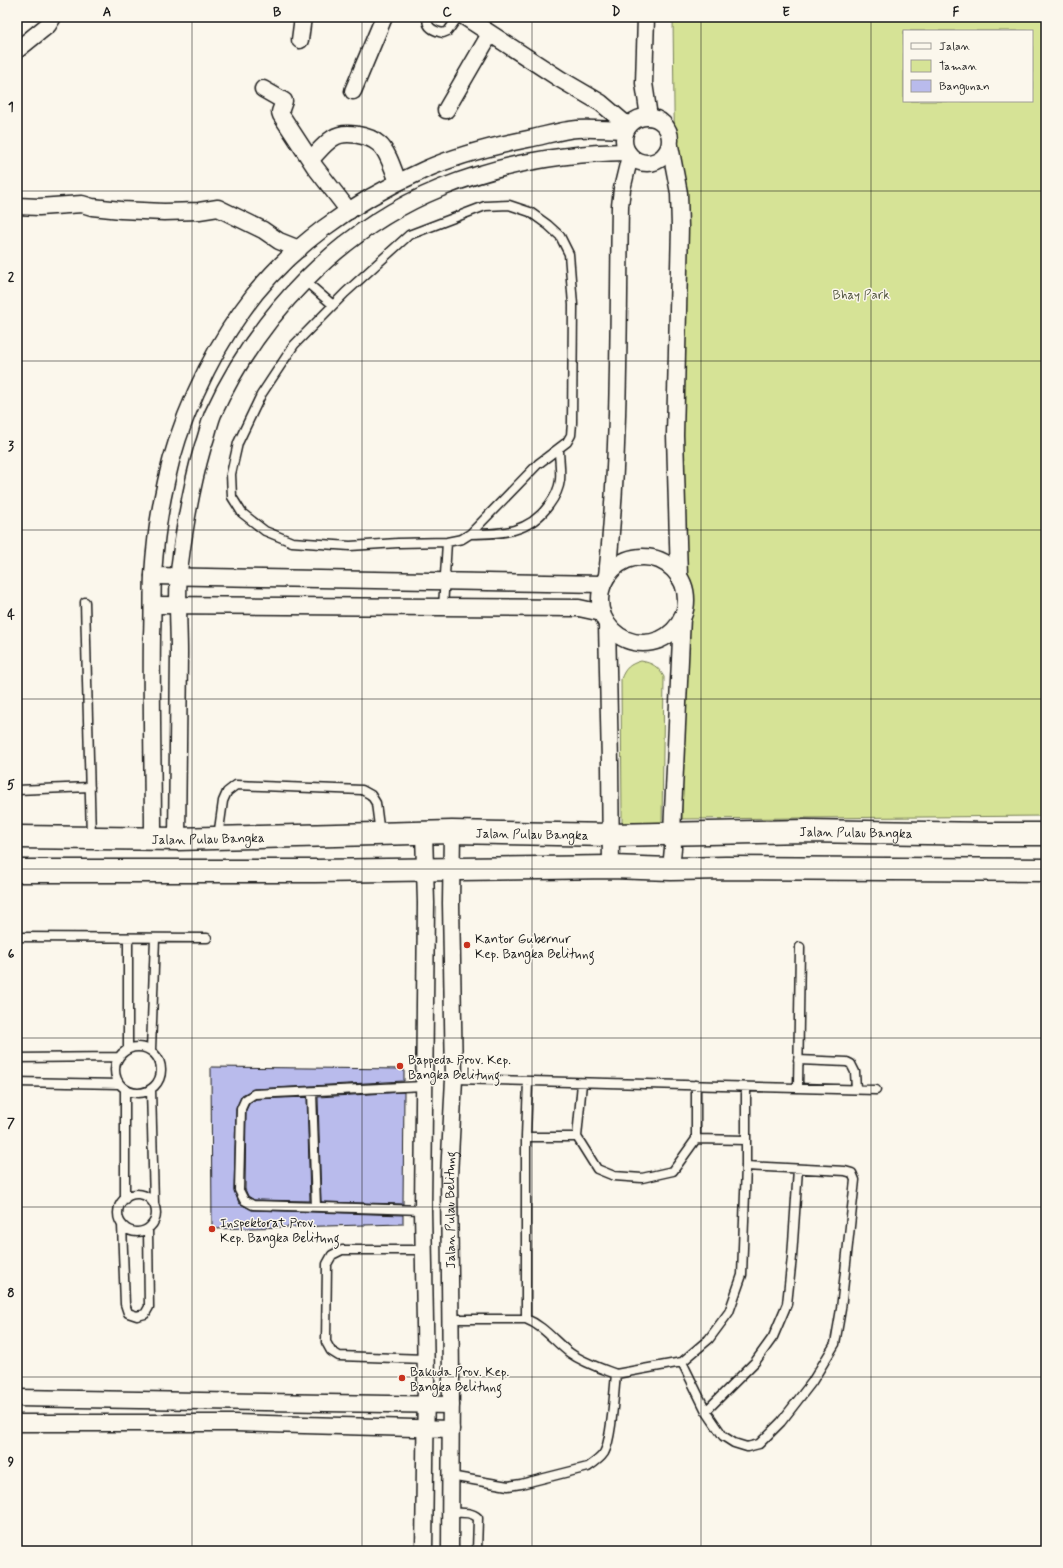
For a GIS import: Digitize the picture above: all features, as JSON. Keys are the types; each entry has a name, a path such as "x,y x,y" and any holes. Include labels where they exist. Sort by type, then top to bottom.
{"main road":[{"name":"Jalan Pulau Bangka","path":"17,837 178,839 452,832 611,835 806,832 1046,834"},
{"path":"17,871 315,872 451,868 611,867 671,869 1046,870"}],"street":[{"path":"17,50 48,25 53,17"},
{"path":"300,40 303,17"},
{"path":"353,91 384,17"},
{"path":"646,17 644,83 649,117"},
{"path":"472,19 490,34 602,104 627,128"},
{"path":"446,110 490,34"},
{"path":"263,89 284,102 280,112 281,115 349,211"},
{"path":"153,605 579,608 604,618 612,631 634,643 650,643 666,636 678,625 685,609 685,593 679,577 675,435 680,227 679,193 670,146 670,137 667,128 661,122 649,117 636,120 627,128 624,139 628,154 620,206 616,433 610,547 605,580 600,600 604,618 611,867"},
{"path":"153,838 153,576 158,522 166,480 179,437 197,392 216,352 242,310 274,272 299,248 349,211 398,182 447,161 506,143 574,129 627,128"},
{"path":"311,159 333,138 341,134 353,134 379,144 385,152 398,182"},
{"path":"178,839 179,565 188,508 200,456 213,416 236,371 258,336 281,306 304,280 350,240 396,210 440,188 483,173 540,160 592,153 628,154 641,163 650,163 662,158 670,146"},
{"path":"17,206 39,207 82,204 92,207 121,210 164,212 199,211 218,208 263,230 279,241 299,248"},
{"path":"153,576 444,581 605,580 619,564 635,558 652,558 667,565 679,577"},
{"path":"671,869 682,617"},
{"name":"Jalan Pulau Belitung","path":"450,1551 451,1319 449,1176 454,1079 451,868 452,832"},
{"name":"Jalan Pulau Belitung","path":"424,833 426,869 423,1210 426,1405 424,1551"},
{"path":"17,1398 451,1405"},
{"path":"17,1423 234,1423 425,1430 451,1429"}],"lane":[{"path":"428,17 427,23 430,28 443,33 448,31 458,17"},
{"path":"509,205 530,212 560,236 569,254 573,305 571,435 567,442 538,464 470,534 462,539 447,542 350,546 292,542 265,531 242,513 232,497 231,474 238,443 261,395 294,345 333,305 409,236 485,206 509,205"},
{"path":"304,280 333,305"},
{"path":"470,534 495,534 516,530 529,524 543,514 556,496 560,480 559,449"},
{"path":"443,608 447,542"},
{"path":"86,602 91,838"},
{"path":"218,838 223,801 227,792 236,785 362,790 371,795 376,803 380,834"},
{"path":"17,790 90,787"},
{"path":"17,937 207,938"},
{"path":"128,938 128,1049"},
{"path":"151,1050 154,938"},
{"path":"798,1088 800,947"},
{"path":"143,1047 151,1050 158,1057 161,1065 161,1074 158,1083 143,1093 134,1093 125,1090 119,1084 115,1076 114,1067 118,1057 128,1049 143,1047"},
{"path":"17,1058 118,1057"},
{"path":"798,1060 846,1062 851,1064 855,1072 856,1089"},
{"path":"454,1079 876,1090"},
{"path":"526,1319 526,1137 528,1081"},
{"path":"17,1082 119,1084"},
{"path":"582,1083 577,1136 597,1169 614,1176 642,1178 673,1171 696,1140 696,1085"},
{"path":"423,1210 253,1205 244,1200 239,1190 241,1109 246,1100 254,1094 424,1086"},
{"path":"451,1319 526,1319 534,1322 570,1353 589,1365 616,1374 682,1362 709,1339 729,1312 742,1275 746,1166 746,1087"},
{"path":"122,1225 127,1230 134,1233 142,1232 154,1224 156,1217 154,1203 151,1089"},
{"path":"125,1090 125,1199"},
{"path":"312,1092 316,1207"},
{"path":"526,1137 577,1136"},
{"path":"696,1140 746,1140"},
{"path":"682,1362 706,1411 723,1436 734,1443 747,1447 759,1444 781,1422 812,1382 835,1344 841,1309 855,1180 852,1173 845,1170 746,1166"},
{"path":"706,1411 755,1362 773,1337 787,1304 798,1169"},
{"path":"148,1229 150,1307 145,1314 136,1316 128,1313 125,1304 122,1225 118,1211 122,1202 134,1194 142,1194 154,1203"},
{"path":"423,1250 342,1250 332,1255 327,1264 326,1342 331,1351 339,1356 425,1359"},
{"path":"450,1476 508,1486 588,1467 597,1461 604,1453 608,1440 616,1374"},
{"path":"450,1513 470,1513 478,1518 477,1551"}],"green space":[{"name":"Bhay Park","path":"673,17 1046,17 1046,816 682,819"},
{"path":"641,661 654,666 664,677 662,824 622,824 621,679 628,667"}],"building":[{"path":"211,1067 404,1069 404,1081 254,1089 242,1095 236,1109 234,1190 239,1203 252,1210 403,1215 403,1224 212,1229"},
{"path":"404,1092 403,1204 321,1202 318,1097"},
{"path":"307,1097 310,1201 254,1200 248,1196 245,1189 246,1110 249,1104 256,1099"}],"place":[{"name":"Kantor Gubernur Kep. Bangka Belitung","path":"467,945"},
{"name":"Bappeda Prov. Kep. Bangka Belitung","path":"400,1066"},
{"name":"Inspektorat Prov. Kep. Bangka Belitung","path":"212,1229"},
{"name":"Bakuda Prov. Kep. Bangka Belitung","path":"402,1378"}]}
